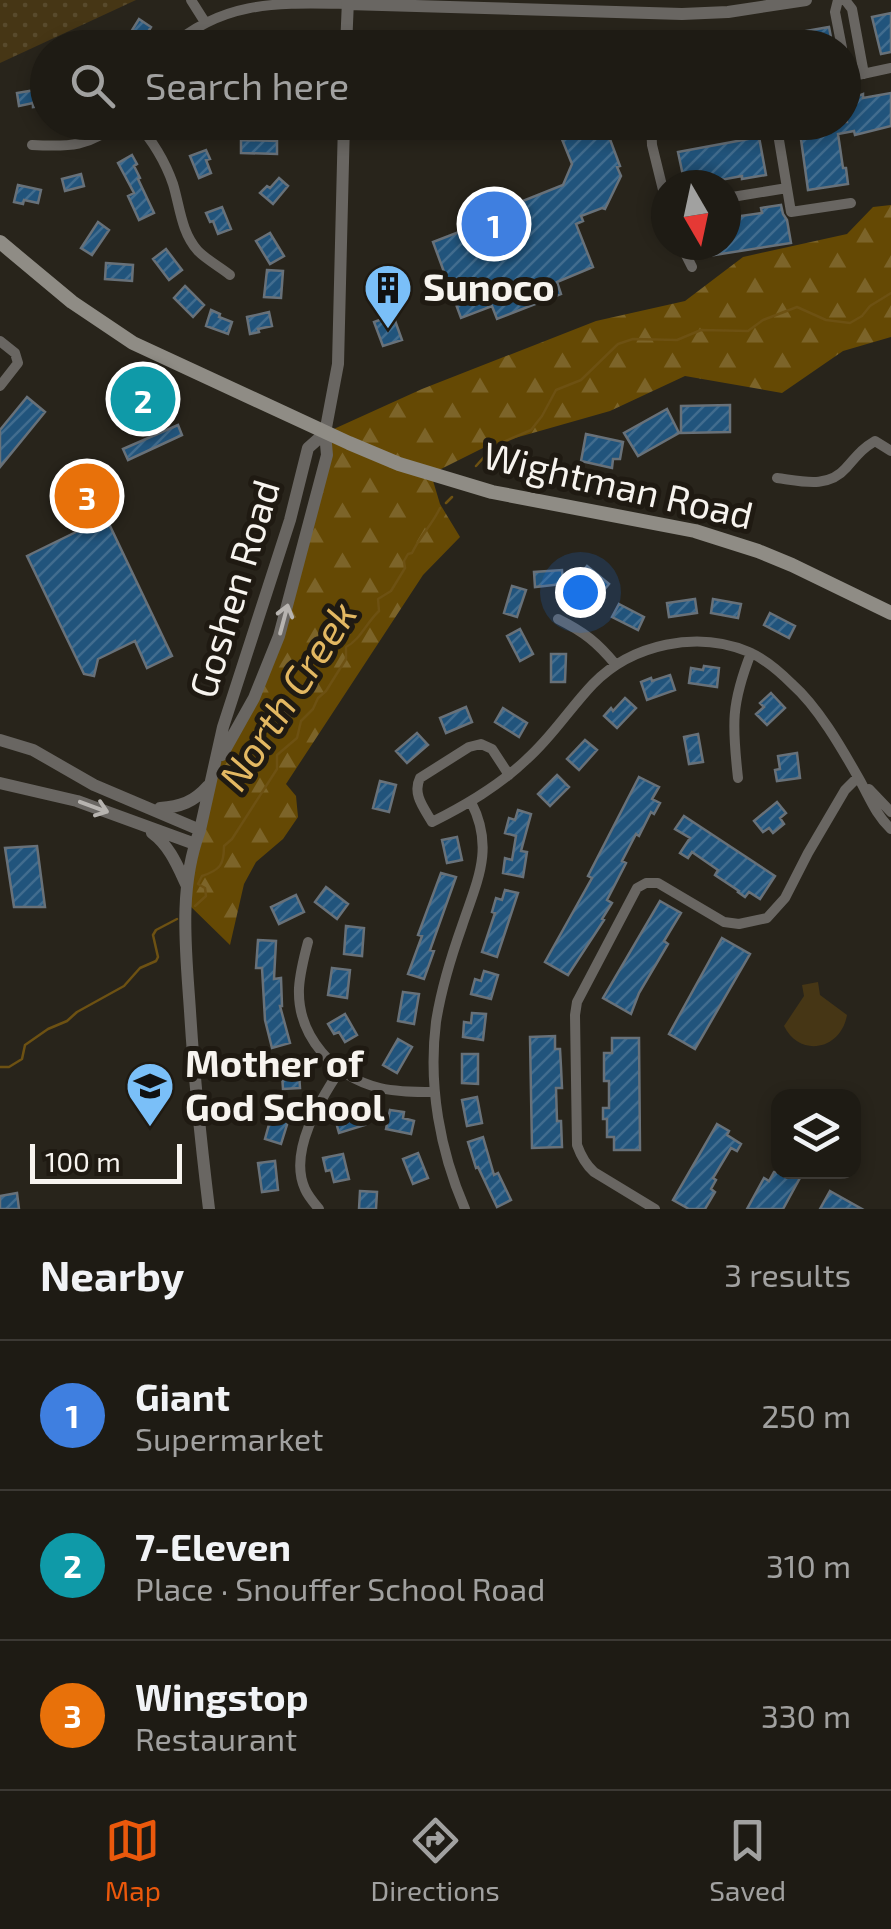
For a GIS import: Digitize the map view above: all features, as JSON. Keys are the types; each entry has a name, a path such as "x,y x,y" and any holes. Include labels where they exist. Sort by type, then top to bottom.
{"main road":[{"name":"Wightman Road","path":"0,242 72,302 132,344 399,464 492,492 652,522 726,541 792,565 891,613"}],"street":[{"path":"191,0 203,19"},
{"path":"190,30 203,19 229,8 256,3 348,2 682,14 728,12 806,0"},
{"path":"838,0 839,30"},
{"path":"845,0 852,8 856,30"},
{"path":"347,30 348,2"},
{"path":"861,58 864,74"},
{"path":"861,75 891,68"},
{"path":"32,146 68,147 91,140"},
{"path":"150,140 172,183 180,219 192,241 198,251 230,275"},
{"name":"Goshen Road","path":"212,778 254,698 279,636 327,454 326,433 338,364 344,140"},
{"path":"653,140 657,170"},
{"path":"779,140 792,212 851,202"},
{"path":"741,196 787,188"},
{"path":"688,260 692,267"},
{"path":"0,342 15,353 18,363 0,386"},
{"name":"Goshen Road","path":"209,1209 190,1023 184,930 188,888 224,727 290,520 308,448 326,433"},
{"path":"777,478 825,482 845,470 859,450 875,440 891,452"},
{"path":"558,619 596,641 616,664"},
{"path":"510,775 489,746 469,747 420,778 419,800 432,822 471,802 510,775 538,749 594,683 616,664 674,643 720,643 751,653 796,688 815,710 872,805 891,828"},
{"path":"738,778 732,728 740,682 751,653"},
{"path":"0,740 32,750 94,786 200,830"},
{"path":"858,777 891,812"},
{"path":"655,1209 594,1172 583,1161 577,1145 575,1015 582,988 637,888 646,883 658,883 724,922 739,924 767,918 785,898 844,790 858,777"},
{"path":"154,809 185,804 198,797 212,778"},
{"path":"0,784 77,801 195,844"},
{"path":"465,1209 443,1145 434,1092 436,1022 443,989 481,872 483,831 471,802"},
{"path":"142,825 162,840 188,888"},
{"path":"308,942 299,992 306,1029 314,1043 340,1070 356,1080 398,1092 434,1092"},
{"path":"319,1209 305,1190 301,1162 311,1121 340,1070"}],"shaded area":[{"path":"0,0 136,0 71,30 30,30 30,49 0,63"},
{"path":"818,982 820,995 847,1015 837,1036 819,1046 809,1046 791,1036 784,1026 804,996 802,985"}],"green space":[{"path":"891,205 891,337 843,351 782,393 685,376 610,411 487,446 431,474 440,504 460,537 423,575 286,784 296,796 298,817 283,839 256,862 244,884 230,945 185,901 210,784 254,698 316,499 325,433 422,389 596,321 685,301 743,257 847,234 873,207"}],"building":[{"path":"891,13 891,52 881,54 872,17"},
{"path":"139,19 151,27 149,30 132,30"},
{"path":"30,91 30,104 19,106 17,93"},
{"path":"891,93 891,126 861,134 863,94 863,98"},
{"path":"241,140 277,141 277,154 241,153"},
{"path":"562,140 610,140 620,166 617,167 621,176 605,209 581,216 583,221 576,224 593,267 557,282 561,294 497,319 492,306 461,318 433,242 472,227 470,222 563,185 572,164"},
{"path":"760,140 766,175 742,179 741,170 682,170 678,152"},
{"path":"801,140 839,140 848,184 808,190"},
{"path":"206,150 211,173 199,178 190,156"},
{"path":"132,155 154,213 139,220 128,196 134,193 118,163"},
{"path":"81,174 84,186 65,191 62,179"},
{"path":"279,178 288,186 273,204 260,193"},
{"path":"18,185 41,190 38,203 14,202"},
{"path":"781,205 791,243 741,251 741,216 762,213 761,208"},
{"path":"222,207 231,229 218,234 206,213"},
{"path":"98,222 109,230 92,255 81,248"},
{"path":"270,233 284,256 270,264 256,241"},
{"path":"166,249 182,270 169,280 153,259"},
{"path":"106,263 133,265 132,281 105,279"},
{"path":"267,270 283,271 281,298 264,297"},
{"path":"185,286 204,305 193,317 174,298"},
{"path":"211,310 232,322 228,334 206,326"},
{"path":"269,312 272,326 250,334 247,317"},
{"name":"Sunoco","path":"393,315 402,340 383,346 374,322"},
{"path":"151,382 161,403 134,416 124,395"},
{"path":"27,397 45,412 0,467 0,430"},
{"path":"730,405 730,432 681,433 681,406"},
{"path":"667,409 679,433 638,456 624,433"},
{"path":"178,425 182,435 128,460 123,449"},
{"path":"586,434 623,442 620,459 613,459 612,468 581,461"},
{"path":"90,484 172,656 147,668 135,641 98,659 94,676 84,674 27,556 78,531 63,496"},
{"path":"587,566 609,584 600,595 578,577"},
{"path":"562,570 563,584 535,587 534,572"},
{"path":"512,586 526,590 517,617 504,613"},
{"path":"695,599 697,613 669,617 667,603"},
{"path":"713,599 741,604 738,618 711,613"},
{"path":"619,604 644,617 638,630 612,617"},
{"path":"770,613 795,626 789,638 764,625"},
{"path":"520,629 533,654 520,661 507,636"},
{"path":"551,654 566,654 565,682 551,682"},
{"path":"704,666 719,668 717,687 689,683 691,668 703,670"},
{"path":"670,675 675,690 647,700 641,682"},
{"path":"771,693 785,708 767,725 756,714 764,707 760,703"},
{"path":"625,698 636,708 617,728 604,716"},
{"path":"466,707 472,722 446,733 440,718"},
{"path":"503,708 527,723 519,737 495,722"},
{"path":"417,733 428,745 407,763 396,751"},
{"path":"698,734 703,762 689,764 684,737"},
{"path":"585,740 597,750 579,770 567,759"},
{"path":"797,753 800,778 777,781 778,756"},
{"path":"557,775 569,787 550,806 538,794"},
{"path":"639,777 659,787 652,799 660,803 639,836 636,834 607,900 612,903 604,920 568,975 545,962 592,878 588,876"},
{"path":"380,781 396,785 389,812 373,808"},
{"path":"777,802 786,813 780,818 784,824 773,833 769,828 763,832 754,821"},
{"path":"518,810 531,814 521,851 527,852 523,877 503,873 505,858 512,860 516,836 505,833 509,818 515,820"},
{"path":"684,816 775,876 760,899 749,892 745,897 715,875 718,870 692,852 688,858 680,853 690,838 675,829"},
{"path":"457,837 462,860 447,863 442,840"},
{"path":"37,846 45,907 14,907 5,848"},
{"path":"441,873 456,877 424,979 408,974"},
{"path":"326,887 348,904 337,919 315,902"},
{"path":"505,890 518,893 497,957 482,952 496,898 502,900"},
{"path":"296,895 304,912 279,924 271,907"},
{"path":"660,901 681,913 631,1014 603,998"},
{"path":"346,926 364,928 362,956 344,954"},
{"path":"722,938 750,954 695,1049 669,1034"},
{"path":"258,940 276,941 274,979 281,978 280,1006 290,1043 272,1048 265,1020 262,968 256,968"},
{"path":"332,968 350,970 347,998 328,995"},
{"path":"484,971 498,975 491,999 471,994 475,979 481,981"},
{"path":"403,992 419,994 414,1024 398,1021"},
{"path":"472,1013 486,1014 483,1040 463,1037 464,1022 471,1023"},
{"path":"345,1014 357,1035 345,1042 328,1024"},
{"path":"555,1036 555,1049 560,1049 562,1088 556,1088 562,1147 532,1148 530,1037"},
{"path":"612,1038 639,1038 640,1150 614,1150 614,1137 607,1137 603,1108 609,1108 609,1081 604,1081 604,1053 612,1053"},
{"path":"398,1039 412,1047 397,1073 383,1065"},
{"path":"462,1054 478,1054 478,1084 462,1083"},
{"path":"298,1058 300,1088 283,1089 281,1059"},
{"path":"477,1097 482,1123 467,1126 462,1100"},
{"path":"360,1107 365,1125 339,1133 334,1115"},
{"path":"273,1110 290,1115 281,1144 265,1139"},
{"path":"390,1110 404,1112 403,1118 414,1121 411,1134 386,1129"},
{"path":"717,1124 741,1144 737,1151 731,1148 713,1178 716,1180 711,1189 715,1192 705,1209 689,1209 673,1200"},
{"path":"483,1137 494,1175 498,1173 511,1200 497,1207 476,1168 468,1142"},
{"path":"418,1153 428,1178 413,1184 403,1159"},
{"path":"343,1154 349,1179 334,1182 323,1158"},
{"path":"275,1161 278,1190 262,1192 258,1163"},
{"path":"771,1177 799,1179 783,1209 747,1209 764,1178 769,1181"},
{"path":"360,1191 377,1192 376,1209 359,1209"},
{"path":"830,1191 862,1209 820,1209"},
{"path":"17,1193 19,1209 0,1209 0,1196"}],"waterway":[{"name":"North Creek","path":"476,466 494,446 531,430 556,390 581,380 618,344 633,339 677,340 701,330 748,331 763,320 797,307 826,320 850,323 891,293"},
{"name":"North Creek","path":"446,503 452,497"},
{"name":"North Creek","path":"195,906 206,896 205,888 198,884 202,876 220,866 224,846 277,769 277,755 297,738 301,721 346,659 346,647 379,611 378,599 391,591 405,568 408,554 440,508"},
{"name":"North Creek","path":"0,1067 9,1067 22,1059 25,1045 124,986 140,968 156,961 153,935 177,919"}],"place":[{"name":"Giant","path":"494,224"},
{"name":"Sunoco","path":"388,330"},
{"name":"7-Eleven","path":"143,399"},
{"name":"Wingstop","path":"87,496"},
{"name":"Mother of God School","path":"150,1128"}]}
